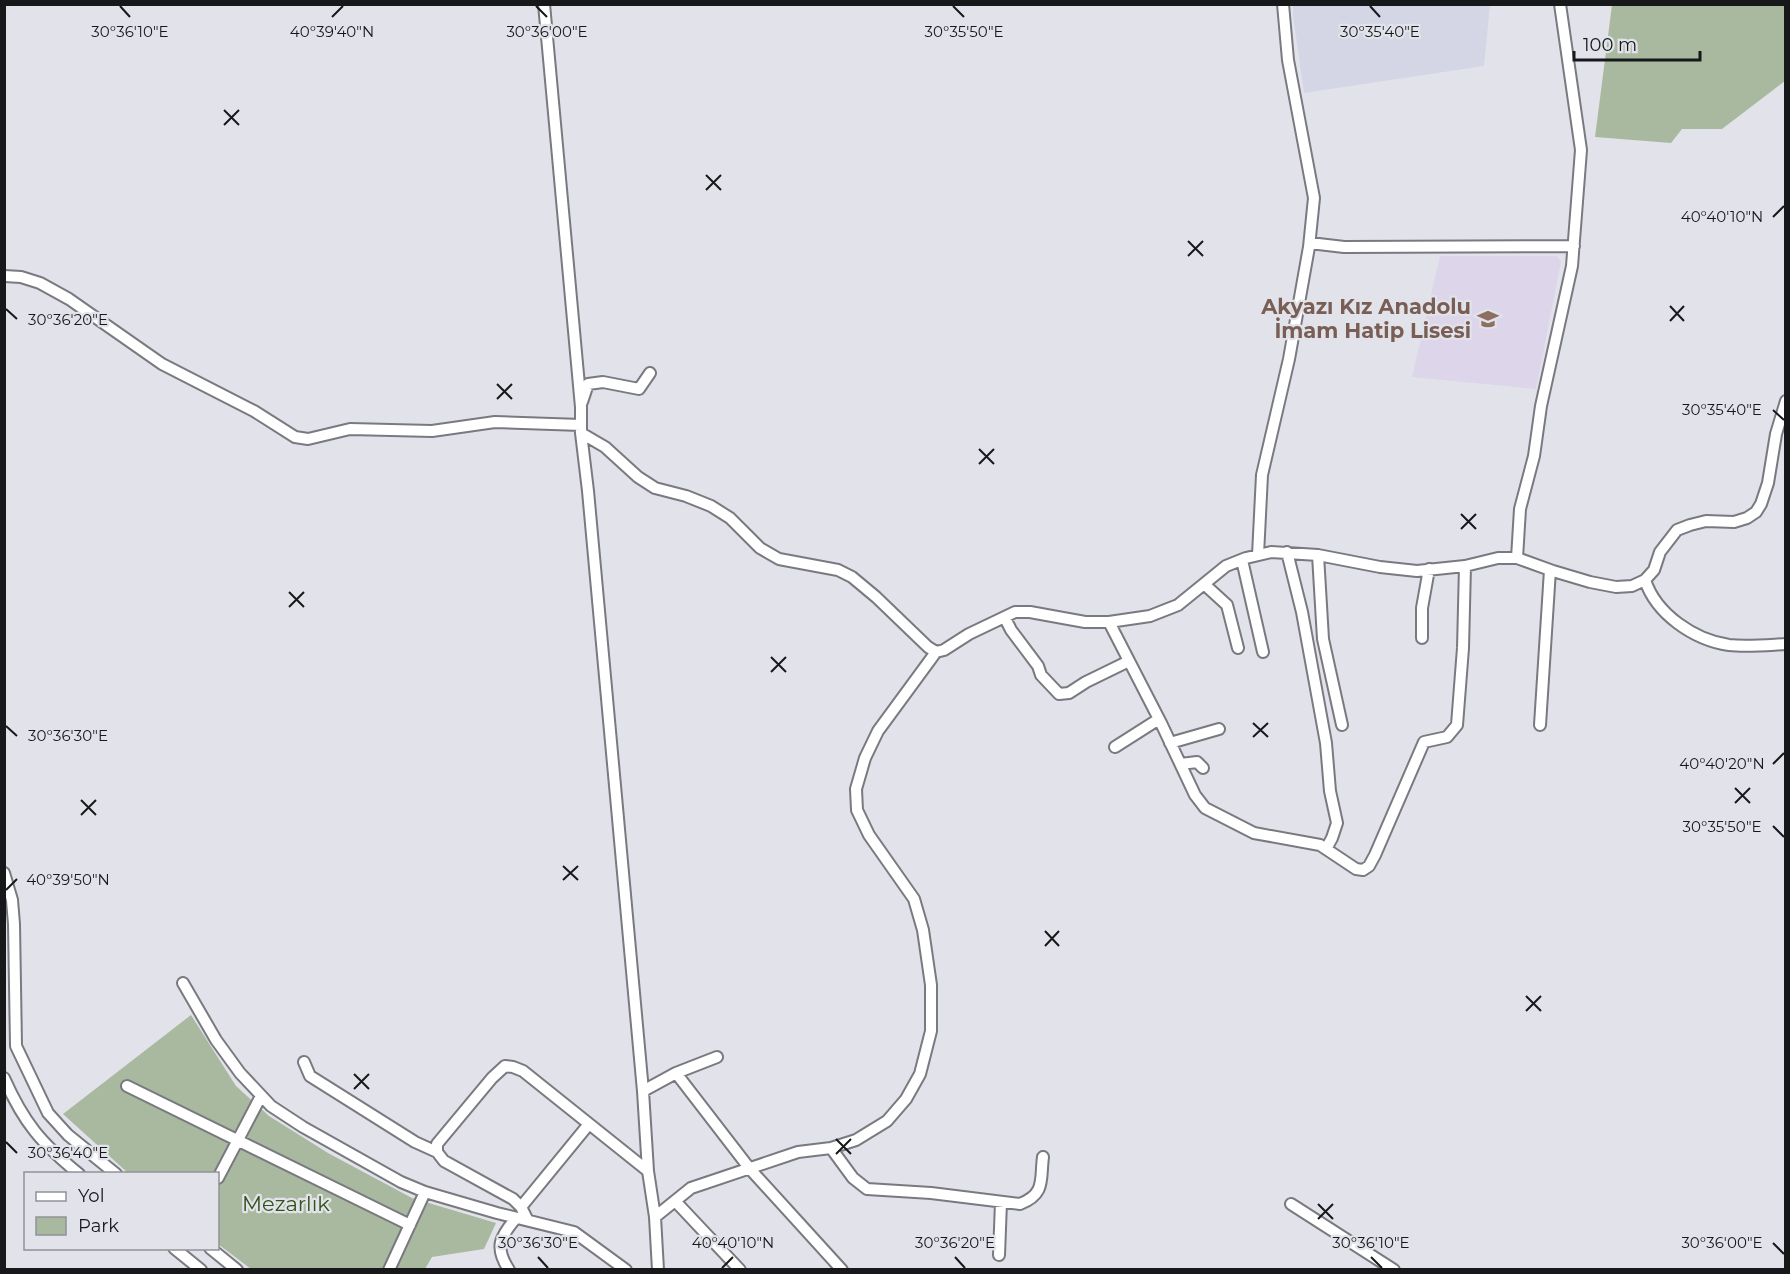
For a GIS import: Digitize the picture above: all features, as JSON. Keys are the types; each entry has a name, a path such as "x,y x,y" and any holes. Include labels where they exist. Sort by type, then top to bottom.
{"street":[{"path":"544,4 658,1269"},
{"path":"1258,555 1262,475 1289,359 1310,243 1314,198 1288,60 1283,4"},
{"path":"1516,558 1520,509 1534,456 1540,406 1572,266 1574,246 1581,150 1560,4"},
{"path":"1310,243 1344,247 1574,246"},
{"path":"4,276 21,277 40,283 69,299 162,363 254,411 295,437 308,439 350,429 432,431 495,422 581,429 638,477 655,488 686,496 711,506 730,518 760,548 779,559 838,570 852,577 936,652"},
{"path":"580,407 588,384 603,382 639,389 650,373"},
{"path":"655,1218 691,1188 798,1152 831,1148 855,1140 887,1122 906,1099 920,1074 931,1030 931,985 923,930 914,899 869,835 857,810 856,789 865,758 878,731 936,652 1016,612 1030,612 1085,622 1109,622 1150,616 1178,605 1226,566 1271,552 1318,555 1380,567 1417,571 1465,566 1498,558 1516,558 1550,570 1616,587 1632,586 1645,580 1654,570 1660,552 1677,531 1706,521 1734,522 1756,512 1768,483 1776,434 1785,401"},
{"path":"1287,552 1302,612 1326,743 1330,791 1336,823 1326,849"},
{"path":"1318,555 1323,639 1342,724"},
{"path":"1242,560 1263,652"},
{"path":"1109,622 1195,795 1205,808 1254,833 1320,845 1363,870 1369,866 1424,742 1447,737 1457,724 1463,648 1465,566"},
{"path":"1422,638 1422,608 1429,569"},
{"path":"1540,725 1550,570"},
{"path":"1645,580 1648,591 1663,610 1686,628 1704,638 1730,645 1785,644"},
{"path":"1204,584 1227,605 1238,648"},
{"path":"1005,618 1011,630 1038,666 1041,675 1059,694 1069,693 1129,661"},
{"path":"1115,747 1159,719"},
{"path":"1170,743 1219,729"},
{"path":"1181,764 1197,762 1203,768"},
{"path":"4,873 13,912 10,1045 48,1113 68,1135 115,1172"},
{"path":"183,983 216,1040 240,1073 271,1106 303,1127 401,1182 425,1192 574,1232 626,1269"},
{"path":"643,1091 676,1073 717,1057"},
{"path":"304,1062 310,1076 415,1142 437,1152 444,1161 513,1199 521,1207"},
{"path":"437,1152 437,1144 492,1078 505,1066 523,1071 648,1171"},
{"path":"676,1073 750,1169 842,1269"},
{"path":"4,1078 27,1123 39,1139 78,1172"},
{"path":"127,1086 410,1225"},
{"path":"219,1176 261,1096"},
{"path":"509,1269 499,1250 504,1234 521,1219 521,1207 589,1124"},
{"path":"831,1148 853,1178 867,1190 932,1193 1020,1204 1036,1195 1042,1184 1043,1157"},
{"path":"389,1269 425,1192"},
{"path":"676,1202 740,1269"},
{"path":"999,1255 1001,1202"},
{"path":"1291,1203 1394,1269"},
{"path":"176,1250 201,1269"},
{"path":"213,1250 237,1269"}],"shaded area":[{"path":"1293,5 1490,5 1484,66 1304,93"},
{"name":"Akyazı Kız Anadolu İmam Hatip Lisesi","path":"1440,256 1557,256 1561,262 1536,389 1412,377"}],"green space":[{"path":"1612,5 1785,5 1785,81 1722,129 1682,129 1671,143 1595,137"},
{"name":"Mezarlık","path":"191,1015 236,1086 269,1116 328,1153 412,1198 496,1223 484,1249 432,1257 425,1269 251,1269 219,1245 219,1172 127,1172 63,1114"}],"place":[{"name":"Akyazı Kız Anadolu İmam Hatip Lisesi","path":"1488,319"}]}
